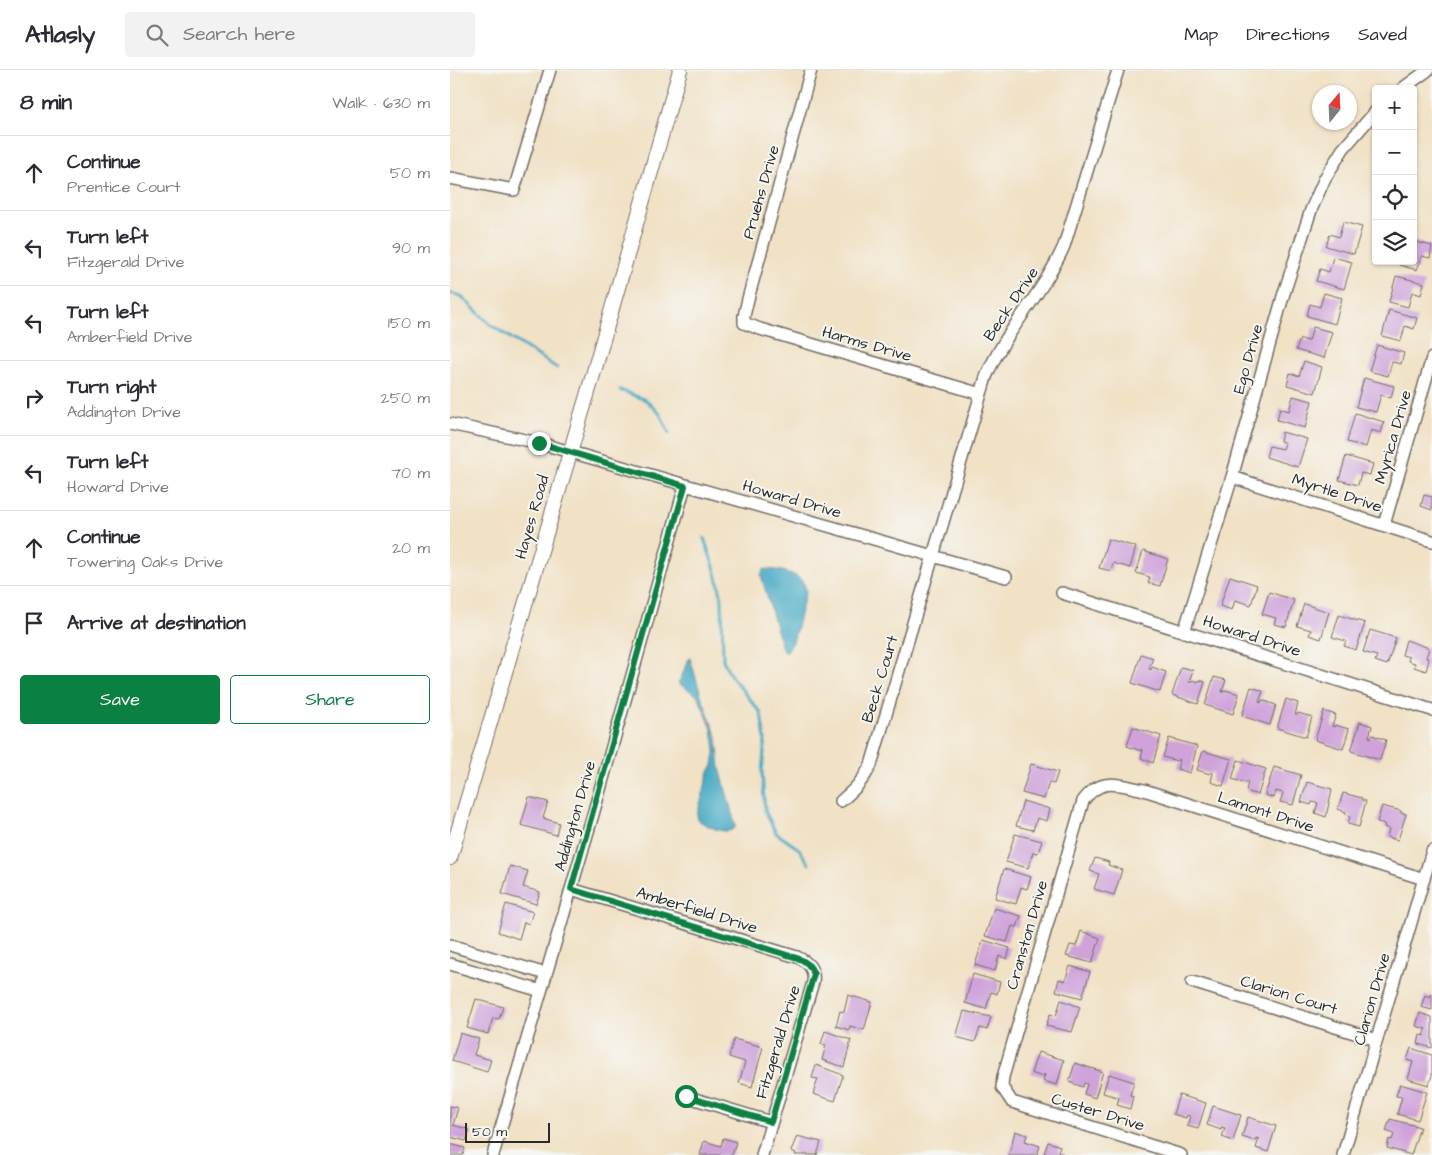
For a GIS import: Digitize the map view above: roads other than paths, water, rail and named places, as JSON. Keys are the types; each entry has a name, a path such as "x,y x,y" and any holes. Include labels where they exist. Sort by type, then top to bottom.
{"street":[{"path":"450,178 514,190 550,70"},
{"name":"Hayes Road","path":"450,858 680,70"},
{"name":"Pruehs Drive","path":"744,323 748,299 812,70"},
{"name":"Beck Drive","path":"933,556 986,377 1000,346 1055,267 1064,246 1118,70"},
{"path":"1407,85 1428,70"},
{"name":"Ego Drive","path":"1184,632 1232,477 1284,293 1311,210 1325,178 1343,149 1372,116"},
{"name":"Harms Drive","path":"744,323 980,394"},
{"name":"Myrica Drive","path":"1384,526 1432,358"},
{"name":"Howard Drive","path":"450,424 539,443 1006,577"},
{"name":"Myrtle Drive","path":"1232,477 1432,541"},
{"name":"Addington Drive","path":"493,1155 571,889 685,486"},
{"name":"Beck Court","path":"841,801 857,788 865,778 871,765 933,556"},
{"name":"Howard Drive","path":"1062,593 1432,710"},
{"name":"Lamont Drive","path":"1096,787 1106,784 1144,790 1424,879"},
{"name":"Cranston Drive","path":"1007,1097 1002,1087 1003,1077 1083,801 1089,792 1096,787"},
{"name":"Clarion Drive","path":"1343,1155 1432,851"},
{"name":"Amberfield Drive","path":"571,889 797,958 811,967"},
{"path":"450,945 546,974"},
{"path":"450,964 541,991"},
{"name":"Fitzgerald Drive","path":"762,1155 813,982 814,974 811,967"},
{"name":"Clarion Court","path":"1192,982 1377,1040"},
{"path":"686,1096 771,1122"},
{"name":"Custer Drive","path":"1007,1097 1012,1102 1181,1155"}],"water":[{"path":"767,569 792,574 805,585 806,591 793,642 787,651 784,651 782,648 761,575 763,570"},
{"path":"690,658 701,695 717,737 720,768 735,824 735,828 731,830 721,831 698,820 697,815 709,771 713,766 715,751 712,729 698,696 678,683"}],"waterway":[{"path":"450,293 461,296 491,325 557,368"},
{"path":"620,390 646,400 660,414 669,433"},
{"path":"704,538 716,573 722,599 723,660 731,676 761,713 765,740 762,773 765,811 776,833 799,849 809,864"}]}
